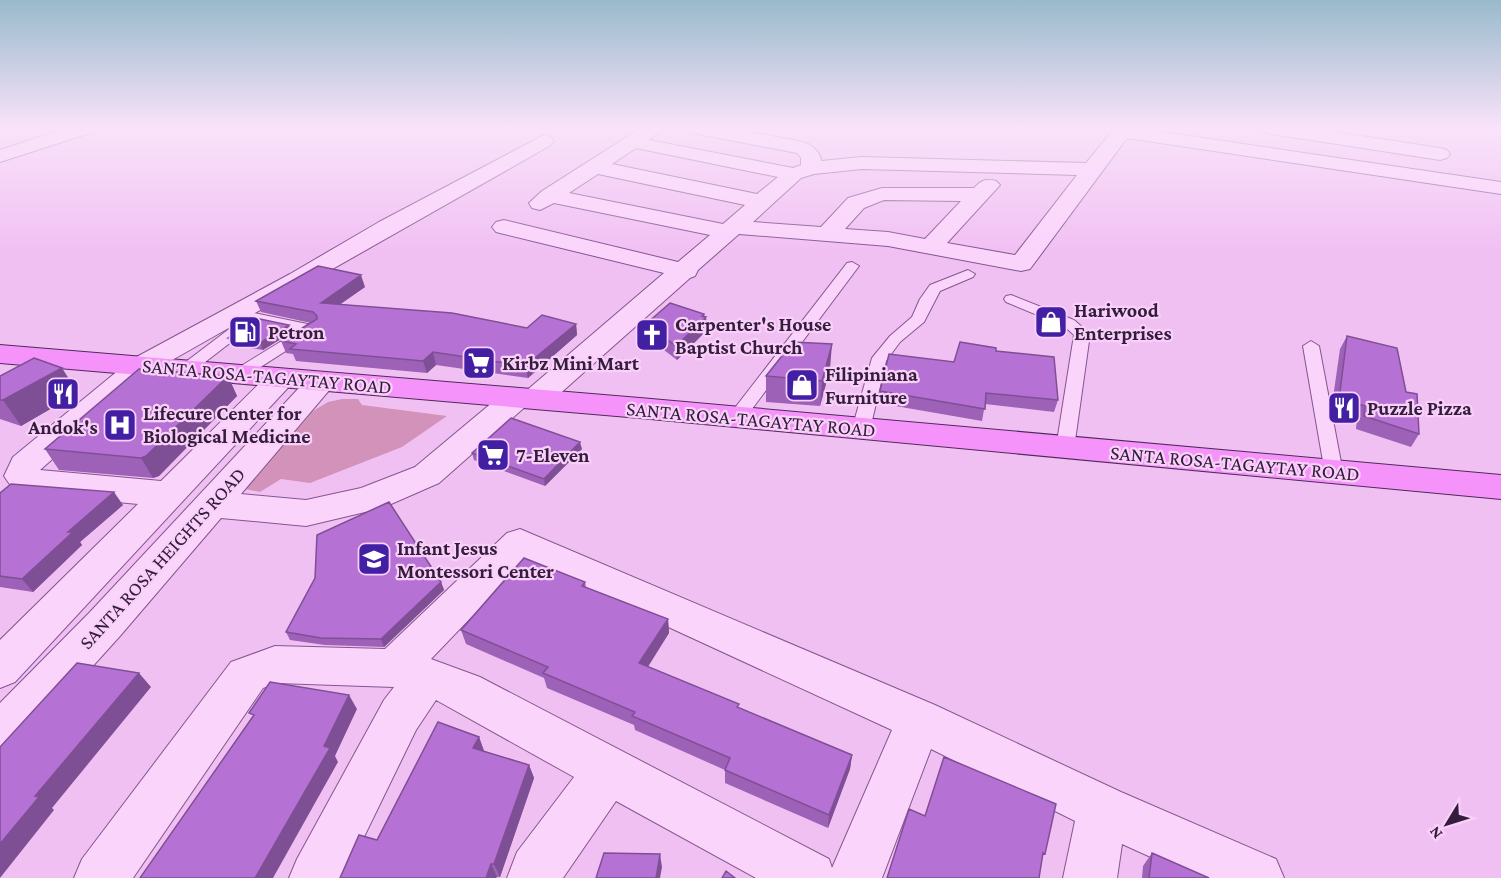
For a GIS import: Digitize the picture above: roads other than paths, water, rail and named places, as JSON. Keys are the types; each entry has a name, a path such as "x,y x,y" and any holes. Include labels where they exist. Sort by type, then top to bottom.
{"main road":[{"name":"SANTA ROSA-TAGAYTAY ROAD","path":"0,354 526,398 1501,487"}],"street":[{"path":"168,494 25,481 12,467 141,366 494,169"},
{"path":"591,169 504,227 686,271"},
{"path":"610,169 762,202"},
{"path":"791,169 803,171 816,169"},
{"path":"933,245 1003,169"},
{"path":"550,196 732,230 888,239 933,245 1021,264 1092,169"},
{"path":"1387,169 1501,188"},
{"path":"1444,169 1447,180"},
{"path":"212,504 306,513 369,499 427,475 686,271 762,202 803,171"},
{"path":"827,234 856,203 876,195 980,195"},
{"name":"SANTA ROSA HEIGHTS ROAD","path":"11,657 282,378"},
{"name":"SANTA ROSA HEIGHTS ROAD","path":"0,735 105,624 322,381"},
{"path":"315,878 400,715 411,672 520,543 919,720 1103,809 1257,878"},
{"path":"98,566 150,573"},
{"path":"11,657 76,653"},
{"path":"101,878 247,675 275,664 411,672 464,691 810,878"},
{"path":"855,878 919,720"},
{"path":"534,878 536,871 609,771"},
{"path":"1090,878 1103,809"}],"lane":[{"path":"737,417 852,266"},
{"path":"861,429 878,361 883,352 919,319 927,299 935,288 968,274"},
{"path":"1011,299 1069,323 1082,334 1065,448"},
{"path":"185,370 254,317 312,329 239,374"},
{"path":"1311,346 1334,473"}],"place":[{"name":"Hariwood Enterprises","path":"1051,322"},
{"name":"Petron","path":"245,332"},
{"name":"Carpenter's House Baptist Church","path":"652,335"},
{"name":"Kirbz Mini Mart","path":"479,363"},
{"name":"Filipiniana Furniture","path":"802,385"},
{"name":"Andok's","path":"63,394"},
{"name":"Puzzle Pizza","path":"1344,408"},
{"name":"Lifecure Center for Biological Medicine","path":"120,425"},
{"name":"7-Eleven","path":"493,455"},
{"name":"Infant Jesus Montessori Center","path":"374,559"}]}
